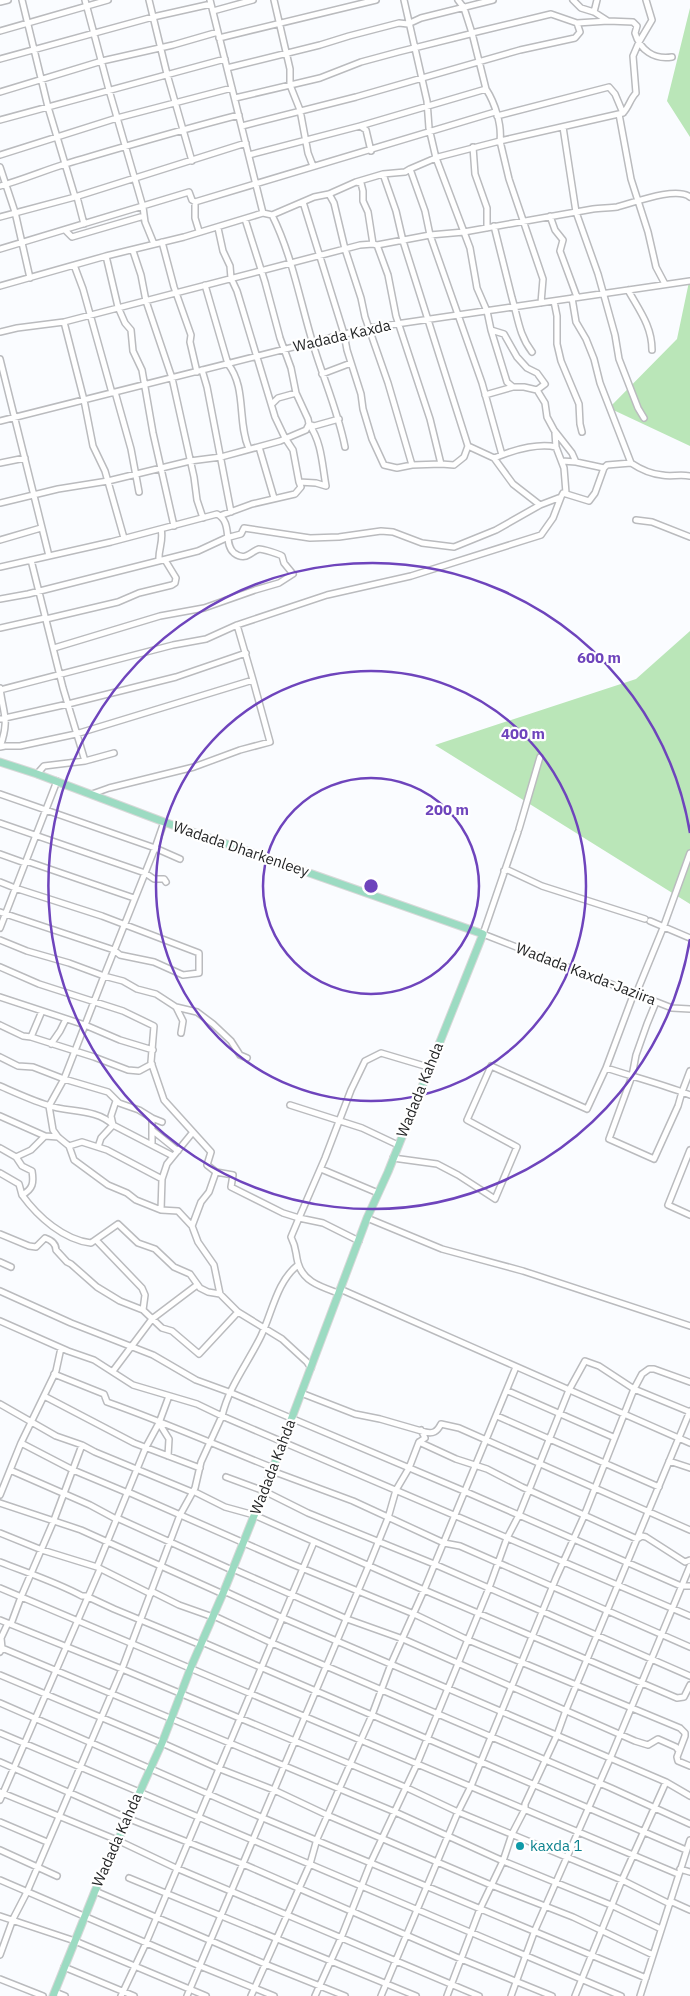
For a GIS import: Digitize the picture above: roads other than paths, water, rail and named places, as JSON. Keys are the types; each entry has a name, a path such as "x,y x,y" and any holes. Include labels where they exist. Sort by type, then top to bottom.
{"main road":[{"name":"Wadada Dharkenleey","path":"0,762 92,794 164,822 483,934"},
{"name":"Wadada Kahda","path":"54,1994 84,1916 162,1743 191,1667 224,1593 367,1218 483,934"}],"street":[{"path":"0,2 8,0"},
{"path":"22,0 56,136 84,224"},
{"path":"0,31 27,24 86,3 108,0"},
{"path":"149,0 167,74 192,162"},
{"path":"213,11 253,0"},
{"path":"274,0 281,24 291,77 290,85 300,110 305,141 313,166"},
{"path":"0,92 102,61 160,47 281,24 376,0"},
{"path":"404,0 427,105 430,132 436,158 470,248 477,288 487,311 507,382 513,387"},
{"path":"458,0 464,8 486,89 496,114 501,132 500,141 508,179 543,279 541,302"},
{"path":"227,68 399,24 408,24 421,18 493,0"},
{"path":"572,0 581,8 594,12 608,21"},
{"path":"594,12 597,0"},
{"path":"0,286 106,256 133,251 218,228 263,213 272,215 314,197 330,194 356,182 383,174 405,172 436,158 621,113 628,108 631,99 636,93 633,56 638,42 652,20 646,0"},
{"path":"0,59 211,2 263,213"},
{"path":"86,3 144,216 154,244"},
{"path":"235,98 320,78 380,57 551,14 577,23 632,22 637,26 635,33 642,48 655,56 672,57"},
{"path":"242,126 356,97 520,50 575,38 580,32 577,23"},
{"path":"0,120 224,59"},
{"path":"195,202 430,132 609,87 615,94 621,113 631,179 648,232 656,267 665,284"},
{"path":"0,155 117,118 232,88"},
{"path":"249,155 360,126 486,89"},
{"path":"3,186 183,129 238,115"},
{"path":"360,126 366,130 371,150"},
{"path":"563,127 576,212 592,252 602,294 615,335 619,359 638,408 644,418"},
{"path":"0,217 76,197 192,162 246,143"},
{"path":"472,148 475,174 487,208 487,228"},
{"path":"0,167 3,186 15,212 30,278"},
{"path":"410,169 425,211 430,235 485,395 502,455"},
{"path":"303,202 312,228 318,256 344,334 372,439 384,465 397,468 412,464 454,465 464,457 468,446 383,174"},
{"path":"356,182 361,183 363,201 368,212 375,245 388,275 399,324 425,401 441,464"},
{"path":"0,249 189,192 192,200 195,202 195,218 199,232"},
{"path":"330,194 365,317 388,383 412,464"},
{"path":"0,332 64,322 118,306 146,301 345,249 615,207 666,194 686,194 690,197"},
{"path":"272,215 291,263 312,342 339,418 345,447"},
{"path":"65,230 72,237 144,216"},
{"path":"550,216 555,230 562,240 560,251 574,298 576,322 586,338 594,358 600,383 631,463"},
{"path":"245,219 291,368 296,393 322,452 321,461 326,486 316,483 298,482"},
{"path":"494,226 515,306 518,330 524,343 532,352"},
{"path":"0,567 218,514 222,516 274,498 296,494 301,487 298,482 293,450 285,438 276,417 237,291 231,278 230,266 218,228"},
{"path":"162,242 174,287 191,336 190,342 199,371 207,387 231,512"},
{"path":"133,251 141,275 146,301 172,378 196,483 197,500 203,518"},
{"path":"106,256 118,306 125,323 131,330 133,351 141,366 160,468 174,526"},
{"path":"74,265 137,474 139,492"},
{"name":"Wadada Kaxda","path":"0,421 369,328 690,281"},
{"path":"205,285 228,364 233,370 236,380 243,415 242,423 249,449"},
{"path":"628,290 649,327 652,350"},
{"path":"554,301 557,316 557,344 561,362 579,404 582,432"},
{"path":"64,322 84,400 93,446 108,481 124,538"},
{"path":"491,330 504,334 527,368 537,373 545,384 537,390"},
{"path":"0,359 16,418 32,494 49,556"},
{"path":"322,374 351,363"},
{"path":"485,395 513,387 537,390 545,403 547,417 554,430 572,453 576,462"},
{"path":"272,404 278,398 296,393"},
{"path":"309,424 314,426 339,418"},
{"path":"0,502 32,494 108,481 259,447 306,430 309,424"},
{"path":"253,680 76,734 20,746 0,747 4,736 6,717 0,698 0,689 173,645 206,639 237,625 327,595 410,576 542,535 553,518 563,495 562,461 556,447 554,430"},
{"path":"468,446 494,458 514,484 540,505"},
{"path":"259,447 274,498"},
{"path":"494,458 521,448 556,447"},
{"path":"0,463 25,458"},
{"path":"562,461 604,468"},
{"path":"0,599 198,552 241,534 244,528 310,538 339,537 381,531 392,532 422,543 454,547 496,530 540,505 563,495 590,501 607,465 631,463 663,476 680,474 690,476"},
{"path":"54,648 160,616 204,608 279,583 293,574 284,563 282,556 260,549 252,554 241,556 231,549 222,516"},
{"path":"636,520 652,522 690,537"},
{"path":"0,540 41,528"},
{"path":"0,628 118,602 139,593 172,585 176,578 159,555 163,540 161,529"},
{"path":"31,560 45,619 85,761"},
{"path":"92,794 194,767 240,750 270,742 237,625"},
{"path":"0,719 176,677 246,654"},
{"path":"37,774 44,766 85,761 114,753"},
{"path":"483,934 518,831 540,757"},
{"path":"0,928 2,914 26,862 57,782"},
{"path":"0,794 155,848 180,859"},
{"path":"164,822 75,1052 64,1079 49,1106 53,1130 58,1138 69,1146 74,1160 108,1185 128,1193 136,1200 161,1210 178,1211 192,1226 198,1242 214,1265 220,1294 238,1312 282,1339 307,1362 311,1369"},
{"path":"0,823 145,873 154,879 164,879 166,882"},
{"path":"393,1158 438,1164 495,1199 517,1147 467,1120 491,1066 587,1109 606,1068 663,928 690,853"},
{"path":"0,854 134,898"},
{"path":"504,871 508,870 542,886 647,920 690,938"},
{"path":"0,882 125,924 199,953 199,973 192,976 183,975 154,962 120,955 114,950 45,926 2,914"},
{"name":"Wadada Kaxda-Jaziira","path":"483,934 672,1008 690,1009"},
{"path":"0,940 27,951 123,981 137,989 156,994 176,1006 197,1012 213,1024 231,1041 240,1054 247,1058"},
{"path":"0,967 39,984 123,1011 154,1026 152,1064 158,1087 164,1100 211,1152 207,1165 216,1172 233,1175 232,1187 283,1213 323,1223 358,1241"},
{"path":"0,997 153,1050"},
{"path":"656,1002 609,1139 654,1159 678,1106 690,1071"},
{"path":"176,1006 184,1021 181,1033"},
{"path":"31,1038 42,1011"},
{"path":"51,1044 66,1019"},
{"path":"0,1025 23,1036 94,1056 128,1070 139,1071 152,1064"},
{"path":"428,1068 381,1053 365,1061 350,1090 340,1121 291,1237 297,1248 298,1265 311,1282 339,1291 690,1443"},
{"path":"0,1057 18,1066 33,1067 64,1079 108,1092 116,1100 162,1122"},
{"path":"606,1068 690,1095"},
{"path":"0,1086 49,1106 96,1116 174,1156"},
{"path":"113,1125 111,1116 116,1100"},
{"path":"290,1105 340,1121 398,1145"},
{"path":"0,1116 46,1136 58,1138"},
{"path":"152,1118 152,1144"},
{"path":"98,1147 101,1138 113,1125"},
{"path":"152,1130 178,1151"},
{"path":"161,1210 162,1179 168,1164 193,1132"},
{"path":"16,1158 32,1150 46,1136"},
{"path":"69,1146 82,1142 98,1147 162,1179"},
{"path":"0,1148 16,1158 22,1166 32,1172 34,1182 30,1191 22,1196"},
{"path":"690,1150 668,1205 690,1215"},
{"path":"320,1169 378,1193"},
{"path":"192,1226 201,1202 209,1192 216,1172"},
{"path":"0,1173 19,1184 22,1196 31,1208 54,1228 91,1243 118,1224 138,1243 155,1249 174,1267 190,1274 197,1285 208,1292 220,1294"},
{"path":"367,1218 442,1249 523,1271 690,1326"},
{"path":"0,1234 36,1247 45,1238 52,1240 56,1250 67,1262 97,1287 143,1310 162,1328 172,1331 199,1354 238,1312"},
{"path":"96,1241 142,1288 145,1294 143,1310"},
{"path":"0,1262 11,1267"},
{"path":"0,1955 12,1919 27,1892 79,1766 122,1669 180,1515 192,1492 222,1416 229,1392 264,1328 284,1283 292,1269 298,1265"},
{"path":"113,1371 152,1319 197,1285"},
{"path":"0,1291 153,1356 196,1380 292,1418 464,1491 681,1586 690,1586"},
{"path":"0,1321 61,1348 94,1360 133,1385 197,1404 282,1443 454,1514 562,1563 690,1616"},
{"path":"0,1495 54,1374 61,1348"},
{"path":"315,1996 352,1912 371,1862 438,1714 489,1588 497,1562 519,1515 569,1390 585,1361 599,1366 634,1389 690,1411 608,1612 576,1685 557,1736 525,1804 525,1809 512,1834 503,1861 470,1932 447,1996"},
{"path":"251,1996 286,1914 310,1864 317,1839 372,1715 391,1664 444,1543 474,1465 508,1391 516,1367"},
{"path":"381,1996 397,1961 426,1886 502,1712 562,1563 584,1516 613,1437 640,1376 650,1369 677,1376 690,1382"},
{"path":"54,1374 104,1394 107,1402 136,1412 159,1423 183,1430 272,1470 353,1501 444,1543 460,1546 690,1647"},
{"path":"508,1391 613,1437"},
{"path":"301,1393 355,1414 432,1433 441,1424 449,1424 690,1530"},
{"path":"44,1396 146,1448 200,1468"},
{"path":"0,1800 1,1793 14,1768 67,1647 76,1619 98,1568 116,1518 146,1448 159,1423 169,1396"},
{"path":"0,1404 56,1436 82,1445 225,1507 254,1515 676,1698 684,1697 690,1685"},
{"path":"497,1416 658,1487"},
{"path":"159,1423 169,1439 168,1456"},
{"path":"187,1996 370,1565 388,1518 396,1490 420,1442 425,1438 421,1430"},
{"path":"420,1442 487,1469 584,1516 637,1539"},
{"path":"22,1443 73,1470 414,1614 468,1640 680,1728 685,1733 685,1736 677,1757 678,1761 690,1766"},
{"path":"82,1445 42,1550 10,1623 1,1638 1,1650 57,1669 112,1692 284,1767 395,1812 503,1861 611,1905 661,1929"},
{"path":"669,1461 690,1468"},
{"path":"10,1470 292,1596 347,1619 403,1639 648,1745 658,1739 665,1740 679,1751"},
{"path":"226,1477 264,1491 308,1513 378,1540 690,1676"},
{"path":"0,1503 54,1520 107,1541 208,1589 224,1593 666,1782 690,1796"},
{"path":"0,1533 42,1550 116,1575 179,1605 213,1617 690,1824"},
{"path":"637,1539 642,1536 646,1537 685,1562 690,1560"},
{"path":"122,1994 146,1943 176,1868 220,1769 314,1542"},
{"path":"0,1562 31,1576 56,1583 82,1596 316,1690 686,1850"},
{"path":"511,1996 524,1955 621,1734 690,1566"},
{"path":"0,1588 633,1855 679,1872 690,1872"},
{"path":"0,1620 351,1764 458,1812 690,1910"},
{"path":"0,1675 46,1693 220,1769 274,1790 327,1815 491,1885 602,1930 653,1955"},
{"path":"0,1704 150,1767 263,1818 317,1839 480,1909 535,1930 646,1978"},
{"path":"0,1733 621,1996"},
{"path":"0,1762 127,1818 243,1864 407,1936 552,1996"},
{"path":"575,1996 611,1905 666,1782"},
{"path":"1,1793 117,1840 176,1868 479,1996"},
{"path":"0,1822 47,1842"},
{"path":"640,1996 690,1840"},
{"path":"0,1850 57,1876"},
{"path":"129,1878 416,1996"},
{"path":"0,1880 274,1996"},
{"path":"95,1891 345,1996"},
{"path":"0,1916 75,1941 206,1996"},
{"path":"64,1966 122,1994 134,1996"},
{"path":"0,1979 43,1996"},
{"path":"54,1994 65,1996"}],"place":[{"name":"kaxda 1","path":"520,1846"}]}
